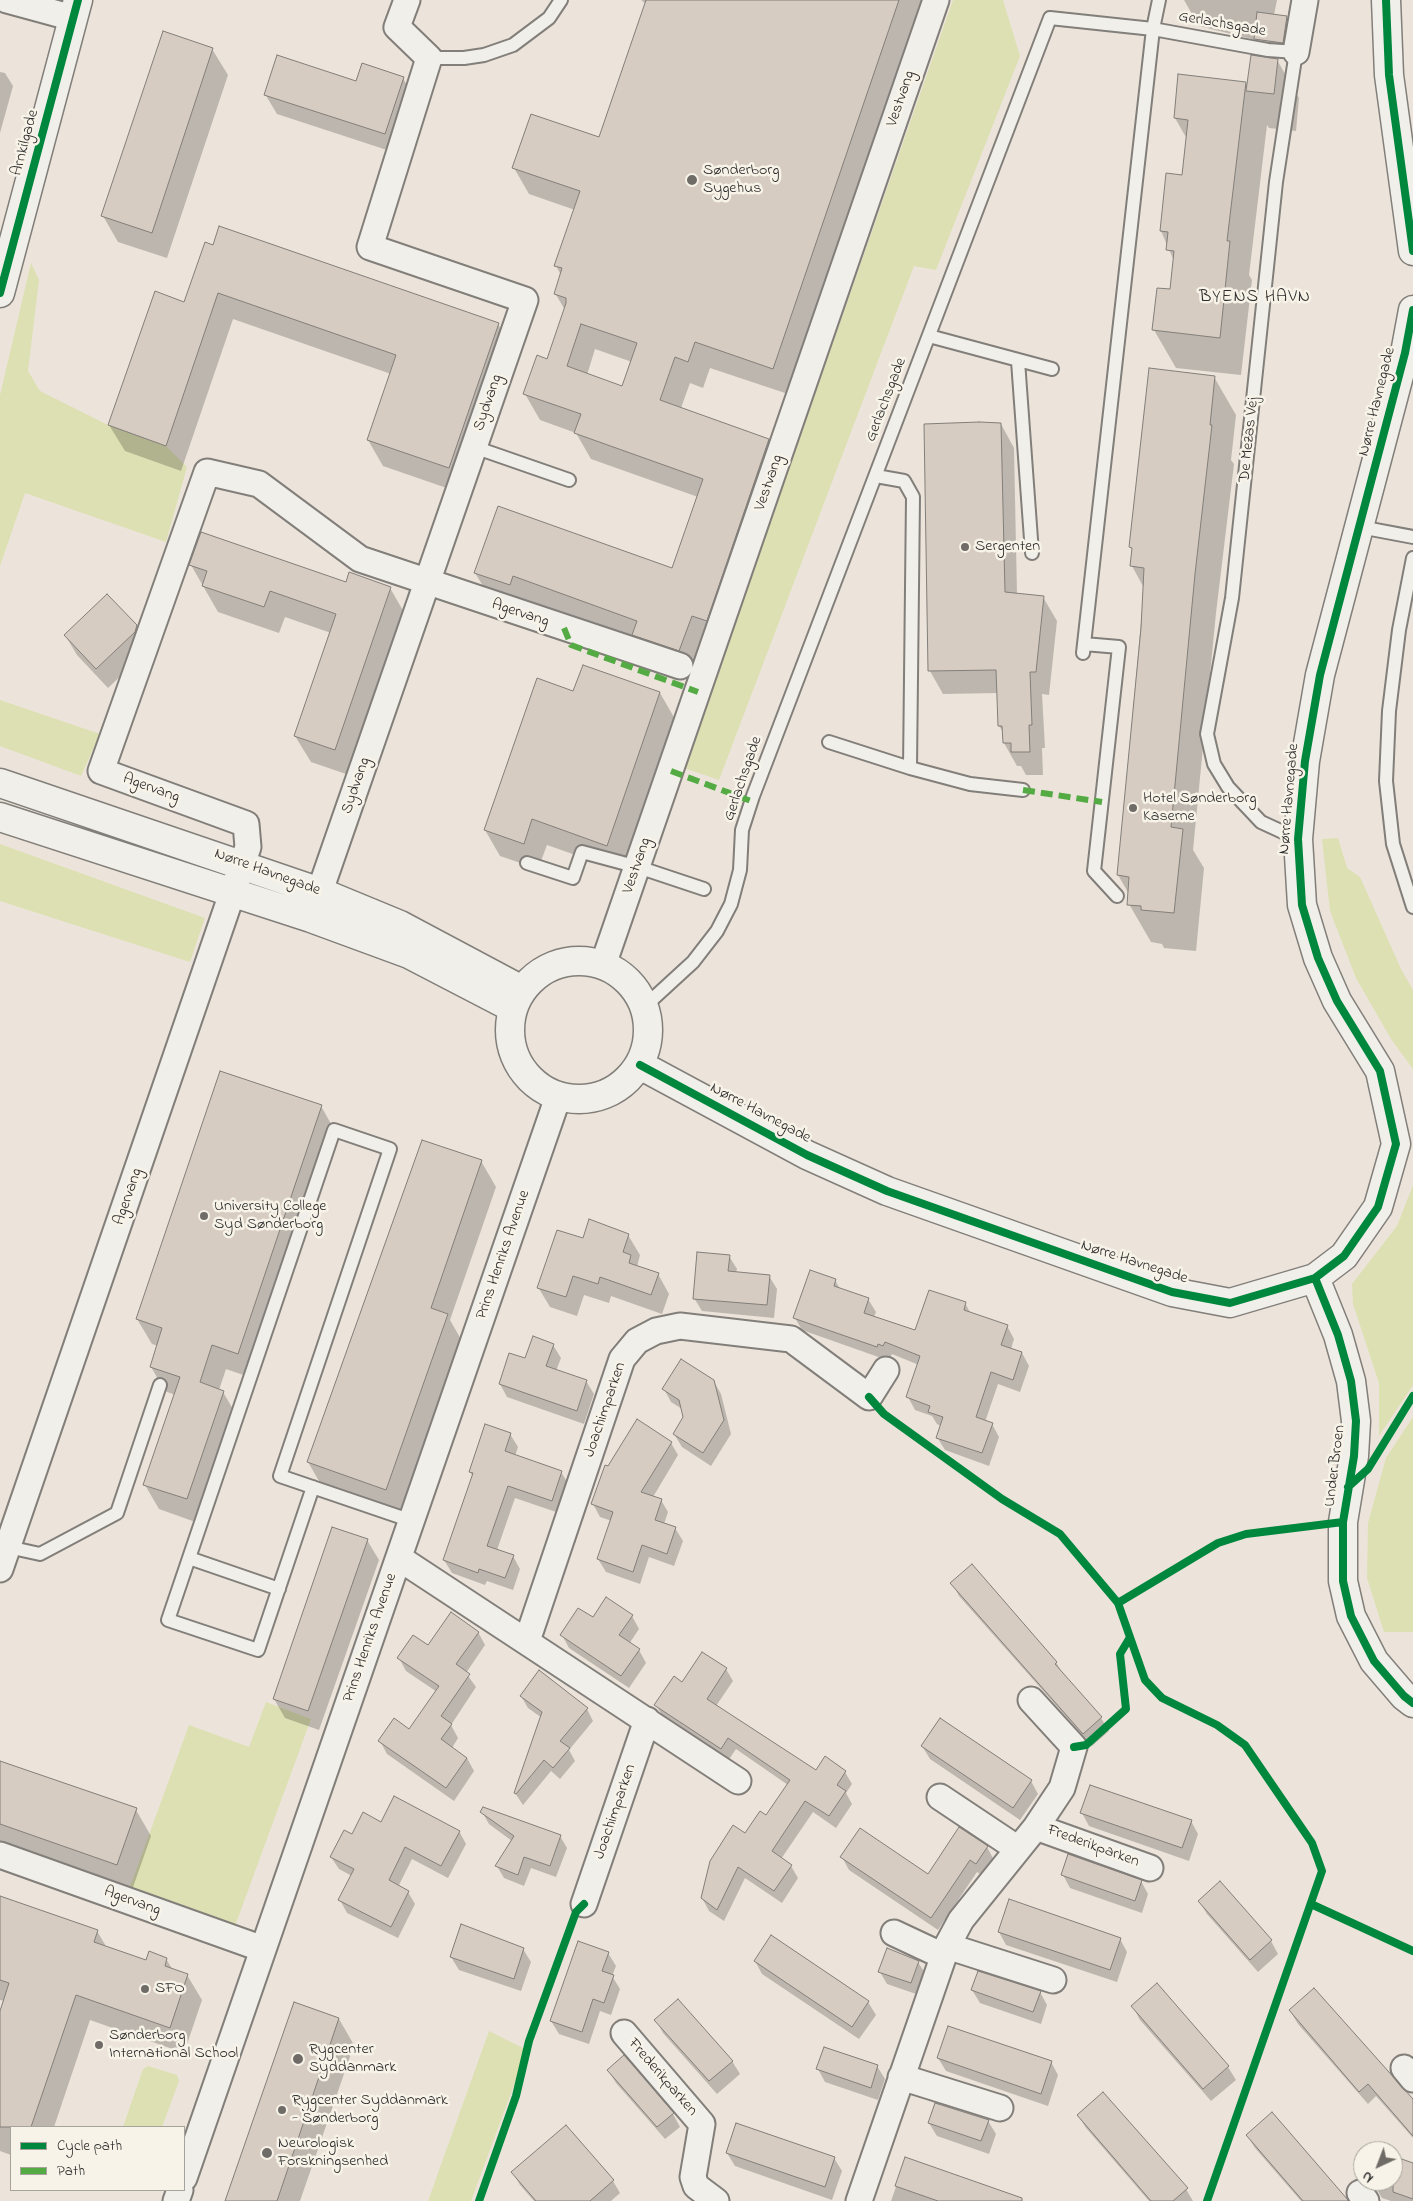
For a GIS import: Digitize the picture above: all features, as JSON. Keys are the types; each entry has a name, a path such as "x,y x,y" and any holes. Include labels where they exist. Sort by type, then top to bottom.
{"street":[{"path":"8,0 76,9"},
{"path":"407,0 397,27 429,58"},
{"name":"Vestvang","path":"603,965 936,0"},
{"name":"De Mezas Vej","path":"1296,52 1305,0"},
{"path":"1386,0 1390,75 1413,250"},
{"name":"Arnkilgade","path":"0,292 76,9"},
{"name":"Sydvang","path":"311,918 525,300 370,247 429,58"},
{"name":"Nørre Havnegade","path":"640,1065 808,1154 887,1191 1172,1292 1230,1303 1316,1278 1344,1256 1378,1207 1396,1144 1380,1071 1337,1001 1318,958 1302,905 1298,839 1305,761 1320,675 1405,353 1413,310"},
{"name":"Agervang","path":"4,1558 234,893 248,847 246,824 101,772 207,472 259,484 360,559 427,583 680,666"},
{"name":"Nørre Havnegade","path":"0,783 242,863 400,925 517,999"},
{"name":"Nørre Havnegade","path":"0,817 311,918 409,954 517,999"},
{"path":"581,960 603,965 621,974 635,988 645,1006 650,1025 648,1046 640,1065 625,1084 605,1096 582,1101 558,1097 538,1087 523,1072 513,1052 509,1030 517,999 538,974 558,964 581,960"},
{"name":"Prins Henriks Avenue","path":"185,2175 558,1097"},
{"name":"Under Broen","path":"1316,1278 1338,1335 1351,1381 1356,1421 1354,1456 1343,1522 1343,1581 1351,1616 1374,1661 1404,1696 1413,1702"},
{"name":"Joachimparken","path":"527,1641 622,1359 637,1341 656,1331 680,1326 791,1338 869,1397 886,1370"},
{"path":"399,1558 738,1780"},
{"name":"Frederikparken","path":"859,2201 945,1951 961,1920 1036,1827 1062,1788 1074,1747 1031,1700"},
{"name":"Joachimparken","path":"584,1904 647,1720"},
{"path":"940,1797 1018,1849"},
{"name":"Frederikparken","path":"1036,1827 1150,1868"},
{"name":"Agervang","path":"0,1855 263,1949"},
{"path":"894,1933 945,1951 1052,1980"},
{"name":"Frederikparken","path":"624,2033 702,2124 693,2177 696,2186 716,2201"},
{"path":"901,2077 1000,2108"}],"lane":[{"path":"429,58 464,58 484,55 513,45 548,18 561,0"},
{"path":"1117,896 1094,871 1119,647 1084,649 1152,28 1159,0"},
{"name":"Gerlachsgade","path":"645,1006 693,962 717,931 731,904 740,870 742,830 752,796 1050,18 1152,28 1268,50 1296,52"},
{"name":"De Mezas Vej","path":"1296,52 1276,182 1232,598 1207,734 1214,764 1228,787 1261,822 1298,839"},
{"path":"929,336 1052,369"},
{"path":"1018,361 1032,553"},
{"path":"474,447 569,480"},
{"path":"876,476 904,482 912,497 910,768"},
{"path":"1360,527 1413,537"},
{"path":"1413,558 1398,639 1389,711 1386,781 1393,844 1413,907"},
{"path":"829,742 910,768 970,784 1023,790"},
{"path":"527,863 573,878 582,852 638,867 704,889"},
{"path":"313,1487 258,1650 168,1620 334,1130 390,1149 280,1476 313,1487 412,1521"},
{"path":"4,1558 40,1554 117,1513 160,1385"},
{"path":"189,1558 279,1589"}],"green space":[{"path":"953,0 1003,0 1020,56 936,270 914,266 719,780 684,768"},
{"path":"31,263 39,280 28,371 40,391 108,425 166,446 187,467 166,542 25,493 0,566 0,395"},
{"path":"0,700 100,734 81,776 0,746"},
{"path":"1338,838 1347,868 1360,877 1401,969 1413,990 1413,1069 1391,1039 1356,978 1330,911 1322,839"},
{"path":"0,844 205,918 190,962 0,901"},
{"path":"1413,1185 1413,1385 1379,1436 1379,1383 1353,1304 1352,1284 1397,1226"},
{"path":"1413,1417 1413,1632 1384,1632 1367,1578 1368,1523 1386,1458"},
{"path":"266,1702 311,1719 235,1926 130,1887 189,1725 249,1747"},
{"path":"489,2031 527,2050 471,2201 428,2201"},
{"path":"148,2066 177,2075 179,2081 162,2126 123,2126 143,2069"}],"building":[{"name":"Sønderborg Sygehus","path":"646,0 899,0 773,369 695,342 688,362 675,357 660,400 769,439 707,621 692,616 679,651 632,635 637,621 513,576 510,585 474,573 498,506 672,568 703,479 574,433 581,414 523,394 537,355 547,359 566,303 566,298 554,294 562,268 554,266 580,191 512,168 531,114 599,137","holes":["581,324 637,343 622,386 567,366"]},
{"path":"1257,12 1287,16 1283,43 1254,39"},
{"path":"163,31 213,48 152,233 101,216"},
{"path":"277,55 356,81 362,63 404,77 385,134 264,95"},
{"path":"1251,55 1278,59 1274,94 1246,91"},
{"path":"1178,74 1246,82 1227,241 1230,241 1220,338 1152,330 1157,288 1170,289 1174,251 1166,250 1168,232 1160,231 1166,173 1182,175 1188,120 1174,118"},
{"path":"219,226 499,323 449,468 367,440 396,355 218,293 166,446 108,425 155,291 184,302 205,242 213,245"},
{"path":"1149,368 1215,376 1210,425 1212,425 1195,574 1171,827 1183,829 1174,913 1141,910 1141,906 1127,905 1129,877 1117,875 1141,628 1144,568 1130,566 1132,548 1129,547"},
{"name":"Sergenten","path":"1001,423 1005,592 1044,596 1036,672 1030,672 1032,725 1029,725 1030,752 1011,752 1011,743 1003,743 1002,726 998,726 996,670 928,671 924,424"},
{"path":"201,532 346,582 349,572 391,587 335,750 294,736 336,614 270,591 264,607 202,586 207,571 189,565"},
{"path":"107,594 137,625 135,632 96,669 64,635"},
{"path":"583,665 660,692 607,846 532,819 524,844 484,830 537,678 573,691"},
{"path":"220,1071 322,1105 238,1354 212,1345 200,1382 224,1391 187,1499 143,1485 180,1377 150,1367 162,1328 136,1319"},
{"path":"422,1140 482,1160 431,1308 448,1314 386,1490 307,1462"},
{"path":"589,1219 629,1234 623,1252 631,1255 629,1263 659,1273 651,1295 600,1277 598,1284 573,1276 566,1297 537,1288 557,1230 583,1238"},
{"path":"697,1252 730,1255 728,1271 770,1275 767,1305 693,1299"},
{"path":"810,1270 836,1279 834,1286 869,1298 864,1313 915,1330 929,1290 966,1302 964,1310 1008,1325 1001,1345 1022,1352 1013,1380 991,1372 976,1417 993,1423 982,1453 936,1438 943,1417 928,1412 930,1406 906,1397 920,1356 885,1342 883,1346 878,1344 877,1347 793,1318"},
{"path":"533,1336 554,1344 546,1366 587,1380 577,1411 499,1384 509,1353 525,1358"},
{"path":"681,1359 714,1380 724,1420 703,1453 673,1434 683,1417 679,1400 662,1389"},
{"path":"637,1419 672,1442 641,1492 662,1499 655,1520 676,1527 667,1554 642,1545 633,1572 597,1559 613,1512 591,1504 605,1465 608,1466"},
{"path":"485,1424 511,1433 505,1451 562,1471 552,1501 508,1486 487,1546 514,1555 505,1578 479,1569 478,1573 443,1560 473,1473 469,1472"},
{"path":"332,1527 368,1539 308,1711 273,1699"},
{"path":"972,1564 1102,1717 1083,1734 950,1583"},
{"path":"606,1597 633,1615 619,1635 640,1649 621,1676 560,1635 578,1608 593,1617"},
{"path":"451,1612 479,1632 456,1664 470,1674 441,1716 452,1724 441,1739 467,1758 446,1788 378,1741 394,1718 409,1729 439,1686 397,1658 413,1635 428,1645"},
{"path":"702,1652 727,1668 707,1699 816,1770 825,1756 846,1771 837,1785 846,1791 829,1816 805,1801 772,1851 792,1865 774,1891 738,1867 717,1910 701,1898 710,1861 733,1825 745,1833 760,1811 766,1815 790,1780 728,1738 721,1749 654,1705 674,1676 682,1682"},
{"path":"539,1670 588,1708 560,1741 570,1748 553,1768 544,1760 516,1794 514,1793 542,1712 520,1696"},
{"path":"940,1718 1032,1780 1013,1808 921,1746"},
{"path":"0,1761 137,1808 117,1865 0,1824"},
{"path":"1090,1785 1192,1820 1182,1848 1080,1813"},
{"path":"394,1796 460,1831 441,1866 405,1847 389,1880 409,1891 391,1927 338,1900 354,1869 330,1857 344,1830 352,1834 363,1812 381,1822"},
{"path":"483,1807 561,1835 550,1866 524,1857 518,1875 495,1866 514,1836 480,1812"},
{"path":"959,1827 988,1846 976,1864 970,1860 931,1918 840,1857 860,1828 928,1874"},
{"path":"1068,1854 1142,1880 1135,1901 1061,1875"},
{"path":"1220,1881 1272,1940 1250,1960 1198,1901"},
{"path":"0,1896 98,1930 94,1942 146,1960 149,1951 167,1958 165,1966 188,1974 170,2028 76,1995 31,2126 10,2127 0,2127 0,2011 9,1983 0,1980"},
{"path":"1009,1899 1121,1938 1110,1970 998,1932"},
{"path":"461,1924 524,1948 514,1979 450,1957"},
{"path":"771,1935 869,2001 852,2027 754,1961"},
{"path":"578,1941 609,1952 602,1971 614,1975 604,2003 593,1999 582,2032 550,2021"},
{"path":"887,1948 919,1961 911,1983 878,1972"},
{"path":"978,1971 1041,1991 1033,2012 971,1990"},
{"path":"1157,1983 1229,2066 1203,2089 1131,2006"},
{"path":"1314,1988 1413,2099 1413,2136 1368,2084 1359,2092 1289,2010"},
{"path":"678,1999 733,2061 709,2081 654,2020"},
{"name":"Rygcenter Syddanmark - Sønderborg","path":"294,2002 339,2018 277,2201 225,2201"},
{"path":"948,2026 1052,2061 1041,2094 937,2058"},
{"path":"824,2047 878,2065 871,2088 816,2069"},
{"path":"624,2055 674,2113 657,2127 607,2070"},
{"path":"1103,2092 1188,2188 1173,2201 1151,2201 1077,2115"},
{"path":"935,2103 989,2120 981,2141 928,2123"},
{"path":"1272,2112 1348,2201 1303,2201 1246,2135"},
{"path":"736,2123 835,2157 825,2187 726,2153"},
{"path":"566,2125 614,2180 590,2201 536,2201 511,2172"},
{"path":"905,2157 1022,2198 1022,2201 938,2201 895,2186"},
{"path":"1403,2160 1413,2163 1413,2199 1393,2192 1403,2191"}],"marked path":[{"path":"564,628 571,645 698,692"},
{"path":"671,771 751,801"},
{"path":"1023,790 1102,802"}],"cycle path":[{"path":"0,293 78,0"},
{"path":"1386,0 1389,75 1413,251"},
{"path":"640,1065 807,1155 887,1191 1172,1292 1230,1303 1315,1278 1344,1256 1378,1207 1396,1144 1380,1071 1337,1001 1318,958 1302,905 1298,839 1305,761 1320,675 1405,353 1413,310"},
{"path":"1315,1278 1338,1335 1351,1381 1356,1421 1354,1456 1343,1522 1343,1581 1351,1616 1374,1661 1404,1696 1413,1703"},
{"path":"1348,1487 1368,1469 1413,1396"},
{"path":"869,1397 884,1414 1002,1499 1060,1534 1118,1603 1145,1680 1162,1698 1217,1725 1245,1745 1312,1843 1322,1871 1207,2201"},
{"path":"1118,1603 1218,1543 1246,1534 1343,1522"},
{"path":"1074,1747 1086,1745 1126,1709 1120,1654 1129,1639"},
{"path":"479,2201 516,2096 529,2041 576,1912 584,1904"},
{"path":"1311,1904 1413,1951"}],"place":[{"name":"Sønderborg Sygehus","path":"692,180"},
{"name":"Sergenten","path":"965,547"},
{"name":"Hotel Sønderborg Kaserne","path":"1133,808"},
{"name":"University College Syd Sønderborg","path":"204,1216"},
{"name":"SFO","path":"145,1989"},
{"name":"Sønderborg International School","path":"99,2045"},
{"name":"Rygcenter Syddanmark","path":"298,2059"},
{"name":"Rygcenter Syddanmark - Sønderborg","path":"282,2110"},
{"name":"Neurologisk Forskningsenhed","path":"267,2153"}],"district":[{"name":"BYENS HAVN","path":"1255,298"}]}
